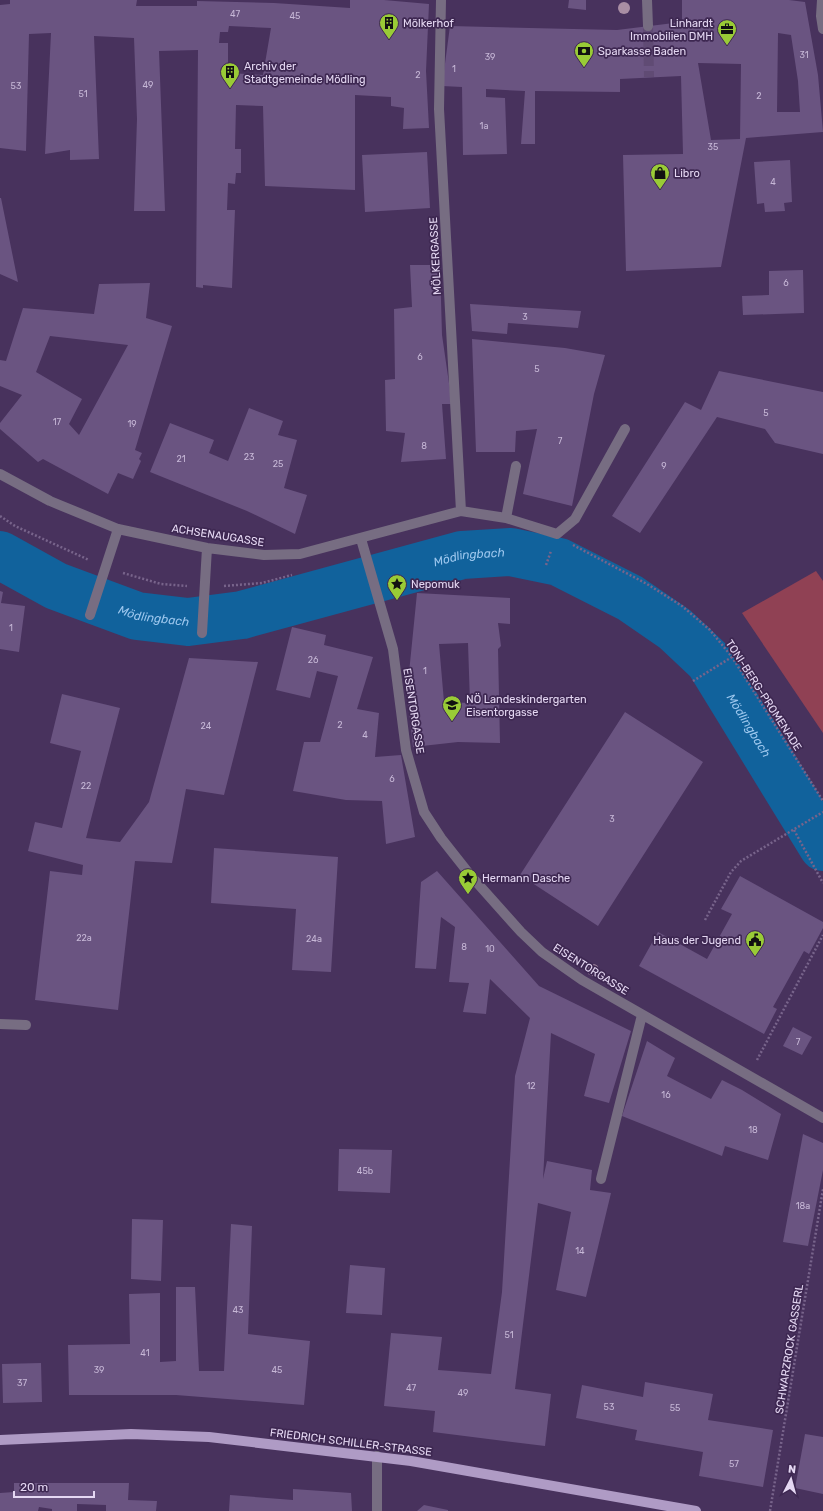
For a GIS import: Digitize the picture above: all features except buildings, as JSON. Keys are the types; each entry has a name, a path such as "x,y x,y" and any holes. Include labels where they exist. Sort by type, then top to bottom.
{"main road":[{"name":"FRIEDRICH SCHILLER-STRASSE","path":"0,1440 131,1434 209,1437 377,1456 544,1483 696,1511"}],"street":[{"name":"MÖLKERGASSE","path":"441,0 439,109 461,511"},
{"path":"647,0 648,26"},
{"path":"822,0 821,16 823,29"},
{"path":"555,539 575,519 625,429"},
{"path":"506,518 516,466"},
{"name":"ACHSENAUGASSE","path":"0,474 50,502 118,529 207,548 264,555 300,554 361,539 461,511 506,518 555,539"},
{"path":"90,615 118,529"},
{"name":"EISENTORGASSE","path":"361,539 393,649 406,750 424,812 441,838 471,876 520,932 542,952 582,980 823,1118"},
{"path":"202,633 202,600 207,548"},
{"path":"601,1179 642,1015"},
{"path":"0,1024 26,1025"},
{"path":"377,1456 377,1511"}],"path":[{"path":"546,565 555,539"},
{"name":"TONI-BERG-PROMENADE","path":"555,539 570,544 647,584 682,606 710,630 732,657 823,801"},
{"path":"693,681 732,657"},
{"path":"705,920 731,872 741,861 794,831 823,812"},
{"path":"794,831 823,883"},
{"path":"749,1075 823,935"},
{"name":"SCHWARZROCK GASSERL","path":"770,1511 823,1189"}],"shaded area":[{"path":"816,571 823,581 823,733 742,613"}],"waterway":[{"name":"Mödlingbach","path":"0,555 56,586 137,616 188,622 242,615 462,555 511,552 559,562 630,598 675,629 709,661 823,847"}],"tunnel":[{"path":"648,26 649,77"}],"place":[{"name":"Mölkerhof","path":"389,40"},
{"name":"Linhardt Immobilien DMH","path":"727,46"},
{"name":"Sparkasse Baden","path":"584,68"},
{"name":"Archiv der Stadtgemeinde Mödling","path":"230,89"},
{"name":"Libro","path":"660,190"},
{"name":"Nepomuk","path":"397,601"},
{"name":"NÖ Landeskindergarten Eisentorgasse","path":"452,722"},
{"name":"Hermann Dasche","path":"468,895"},
{"name":"Haus der Jugend","path":"755,957"}]}
